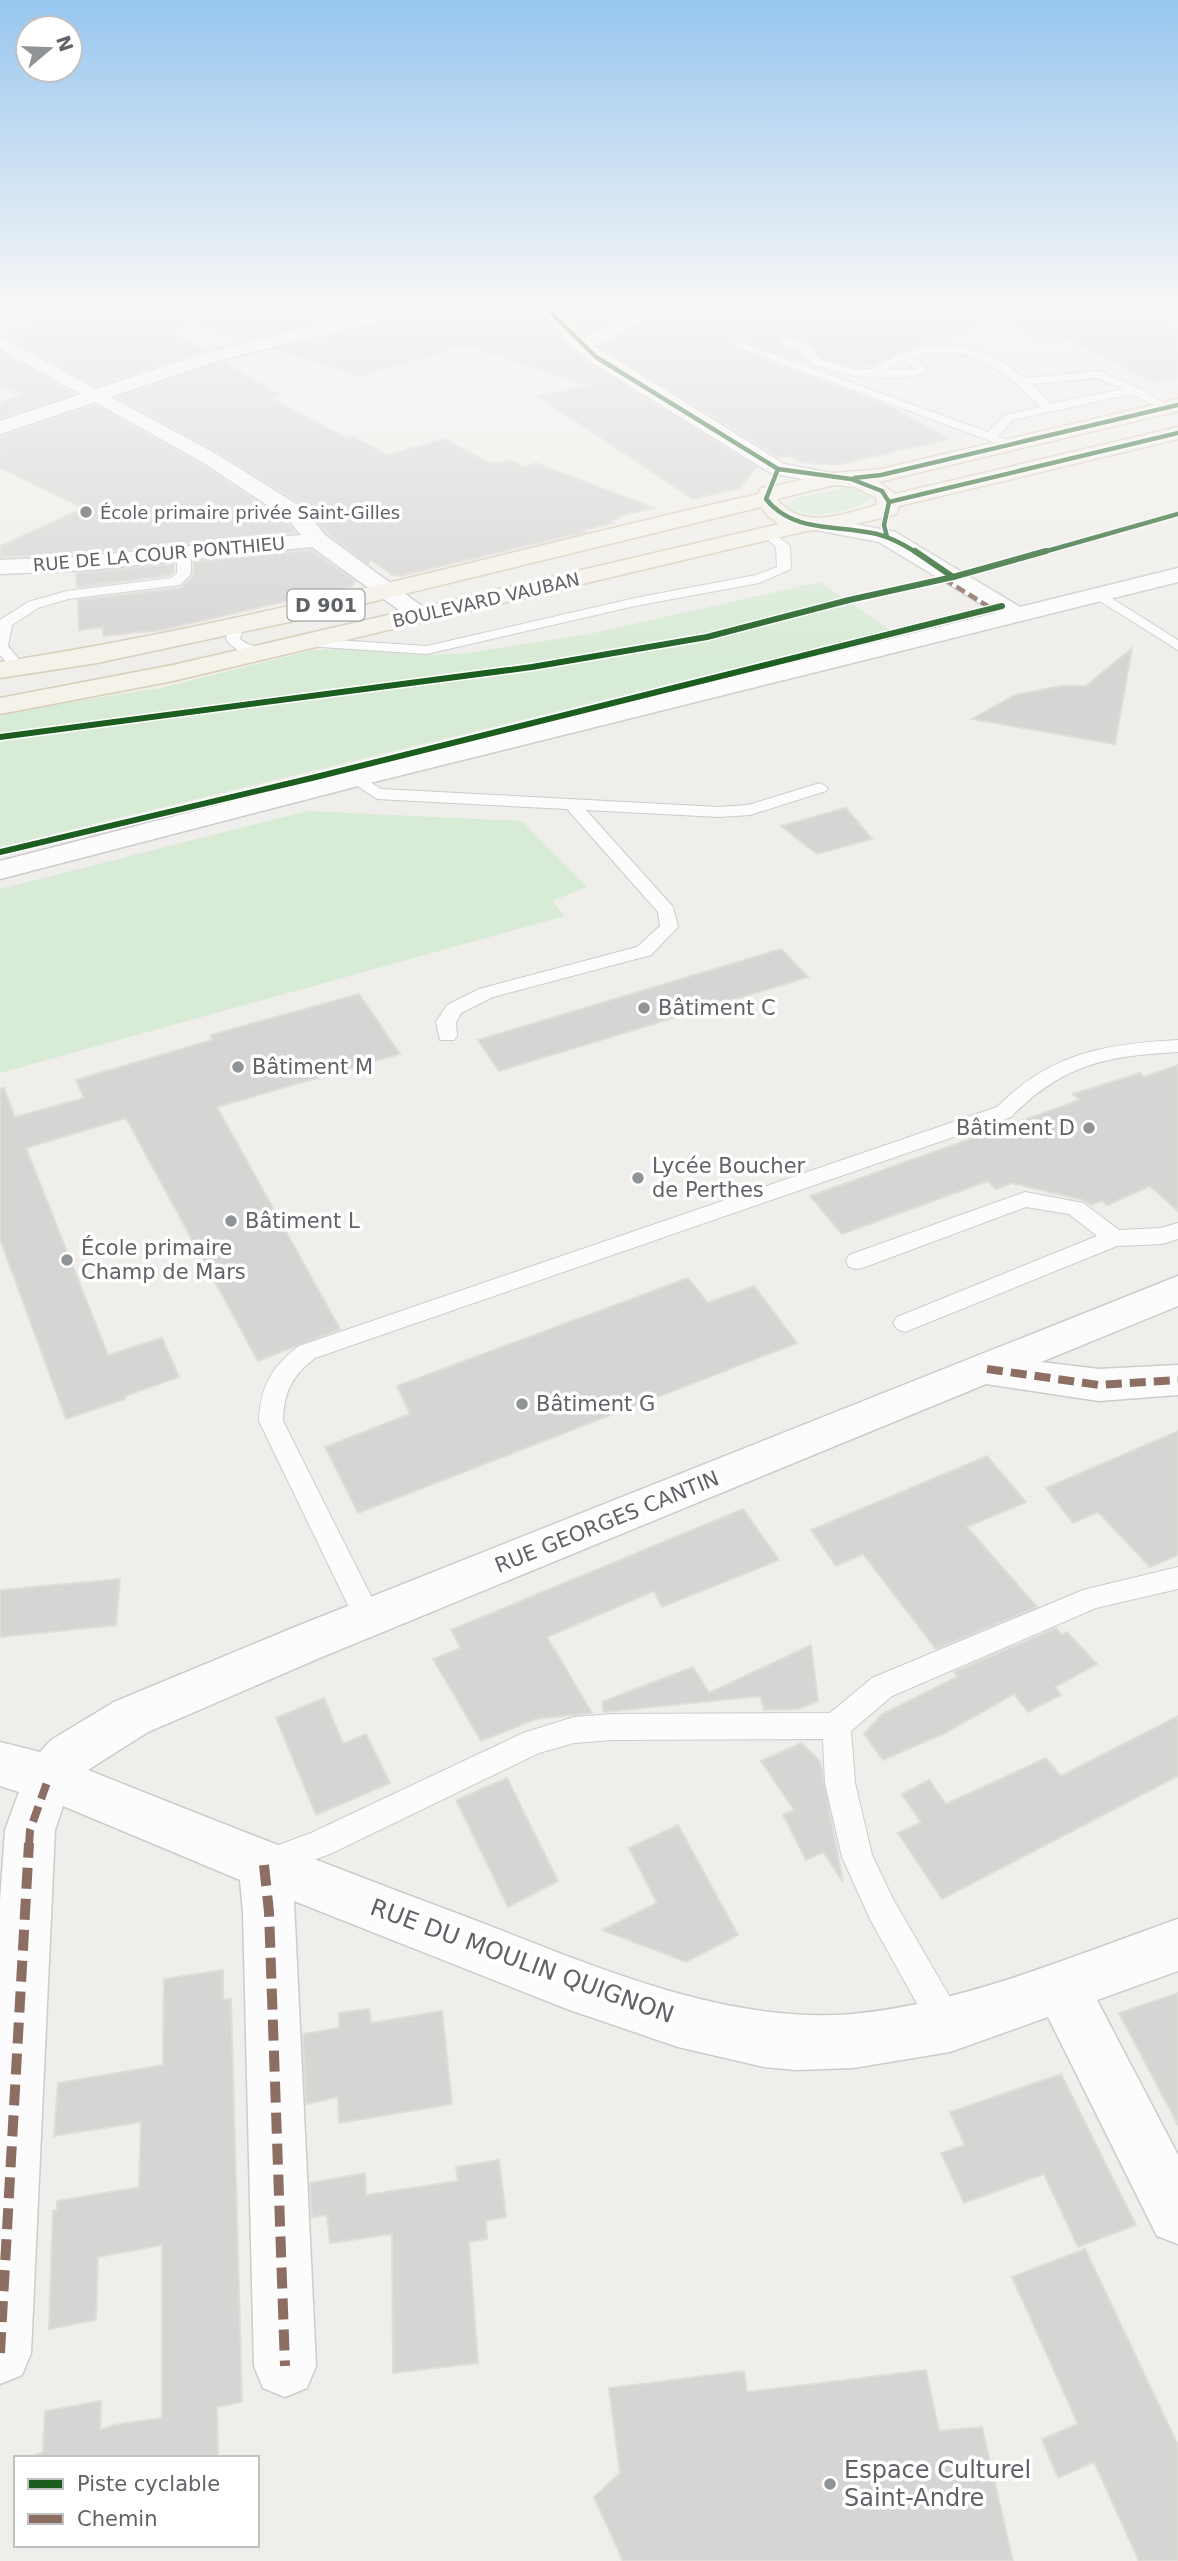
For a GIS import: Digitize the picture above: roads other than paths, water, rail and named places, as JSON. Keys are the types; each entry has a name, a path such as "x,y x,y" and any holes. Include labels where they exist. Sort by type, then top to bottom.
{"main road":[{"path":"842,479 870,477 1093,425"},
{"path":"842,479 882,491 889,506 1178,433"},
{"name":"BOULEVARD VAUBAN","path":"9,669 236,627 842,479"},
{"path":"767,496 776,513 816,525"},
{"name":"BOULEVARD VAUBAN","path":"0,706 173,673 889,506"}],"street":[{"path":"150,425 211,459 296,514 317,540 422,615"},
{"path":"704,425 778,470 842,479"},
{"path":"767,496 778,470"},
{"path":"887,537 884,525 889,506"},
{"path":"816,525 845,527 887,537 1017,615"},
{"name":"RUE DE LA COUR PONTHIEU","path":"0,567 184,554 317,540"},
{"path":"0,870 356,778 1178,575"},
{"name":"RUE GEORGES CANTIN","path":"25,1771 68,1756 131,1717 368,1618 987,1370 1178,1290"},
{"path":"987,1370 1099,1385 1178,1380"},
{"path":"0,2353 30,1830 25,1771"},
{"name":"RUE DU MOULIN QUIGNON","path":"25,1771 567,1982 678,2020 764,2040 796,2043 853,2040 950,2025 1178,1945"},
{"path":"264,1865 269,1912 285,2366"},
{"path":"1061,1987 1178,2215"}],"lane":[{"path":"956,425 1010,444"},
{"path":"990,437 1002,425"},
{"path":"306,642 428,650 635,602 759,579 783,569 783,547 768,533"},
{"path":"9,669 1,647 5,623 33,605 67,595 175,582 184,574 184,554"},
{"path":"1100,595 1178,646"},
{"path":"236,627 233,639 239,646 260,653"},
{"path":"356,778 377,794 719,812 750,810 820,788"},
{"path":"447,1036 446,1022 454,1009 486,993 644,951 669,927 667,911 573,806"},
{"path":"368,1618 271,1421 271,1394 287,1366 307,1352 1004,1112 1032,1085 1058,1070 1097,1056 1147,1047 1178,1046"},
{"path":"857,1261 1025,1199 1075,1208 1114,1238"},
{"path":"905,1323 1114,1238 1163,1236 1178,1231"},
{"path":"264,1865 319,1844 533,1742 574,1730 612,1727 836,1726 882,1687 1092,1598 1178,1578"},
{"path":"836,1726 840,1783 857,1857 882,1910 926,1989 950,2025"}],"place":[{"name":"École primaire privée Saint-Gilles","path":"86,512"},
{"name":"Bâtiment C","path":"644,1008"},
{"name":"Bâtiment M","path":"238,1067"},
{"name":"Bâtiment D","path":"1089,1128"},
{"name":"Lycée Boucher de Perthes","path":"638,1178"},
{"name":"Bâtiment L","path":"231,1221"},
{"name":"École primaire Champ de Mars","path":"67,1260"},
{"name":"Bâtiment G","path":"522,1404"},
{"name":"Espace Culturel Saint-Andre","path":"830,2484"}]}
